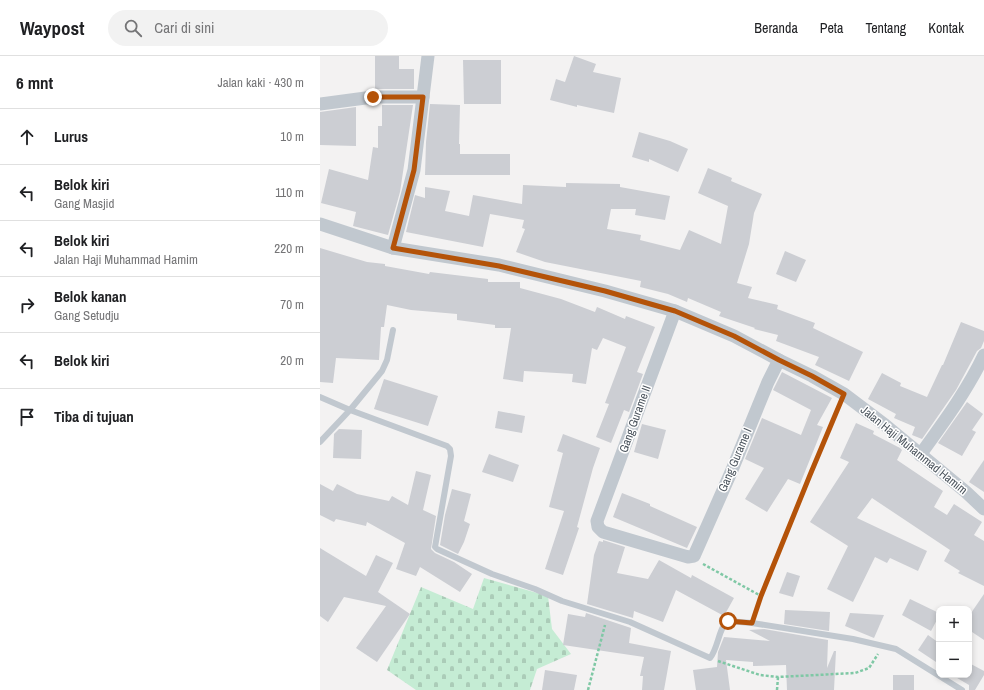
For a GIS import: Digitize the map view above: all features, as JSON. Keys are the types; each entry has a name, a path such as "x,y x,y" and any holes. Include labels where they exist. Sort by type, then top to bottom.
{"street":[{"path":"393,248 414,170 428,56"},
{"path":"320,104 373,97 423,97"},
{"name":"Jalan Haji Muhammad Hamim","path":"320,224 393,248 499,266 605,291 675,311 734,336 844,394 885,425 984,510"},
{"name":"Gang Gurame II","path":"675,311 597,521 598,527 603,532 688,557"},
{"path":"920,455 975,374 984,355"},
{"name":"Gang Gurame I","path":"688,557 694,556 732,470 768,382 779,360"}],"lane":[{"path":"320,442 350,410 382,371 387,360 393,330"},
{"path":"320,397 350,410 447,446 450,449 435,542 435,547 437,550 492,574 536,589 562,601 630,622 710,658 714,653 726,622 752,623 852,639 898,650 962,690"}],"path":[{"path":"752,623 761,596 812,468 844,394"},
{"path":"688,557 714,569 761,596"},
{"path":"588,690 607,615"},
{"path":"710,658 760,675 778,677 846,674 864,671 869,668 878,654 880,646"},
{"path":"777,690 778,677"}],"green space":[{"path":"484,578 548,596 552,629 571,654 537,669 530,690 416,690 387,670 421,587 473,609"}],"building":[{"path":"375,56 399,56 399,69 414,69 414,89 375,89"},
{"path":"574,56 596,64 593,72 621,78 614,113 577,105 577,107 550,100 556,79 565,82"},
{"path":"463,60 501,60 501,104 464,104"},
{"path":"430,104 460,105 460,154 510,154 510,175 425,175 426,142"},
{"path":"382,105 413,105 400,192 388,235 353,226 356,212 321,203 329,169 368,180 373,147 378,148 378,126 382,126"},
{"path":"356,107 356,146 320,145 320,112"},
{"path":"639,132 670,141 688,149 678,172 649,159 649,162 632,157"},
{"path":"708,168 732,178 731,181 762,194 754,213 749,244 737,283 752,287 748,298 778,305 777,309 815,323 813,328 863,352 849,381 815,365 819,357 776,341 778,335 754,329 755,328 719,316 721,312 688,298 687,302 668,294 640,287 641,281 545,262 516,252 525,229 522,228 524,220 490,214 483,247 406,232 415,195 425,198 425,187 450,191 445,211 469,216 473,195 522,204 523,185 566,187 566,183 620,184 620,187 670,196 665,220 635,215 636,209 611,209 607,229 641,235 640,240 680,250 689,230 721,244 728,206 698,193"},
{"path":"320,248 367,262 385,264 385,266 429,274 430,272 488,279 488,282 520,282 520,288 561,299 595,312 597,307 625,319 626,316 655,327 637,372 643,374 629,412 624,410 611,443 596,437 609,404 605,403 626,347 603,338 597,350 592,348 586,384 572,382 573,374 524,371 523,382 503,379 511,328 495,328 495,325 457,320 457,314 411,310 387,305 384,327 381,327 379,360 336,358 333,383 320,382"},
{"path":"785,251 806,260 796,282 776,274"},
{"path":"961,322 984,331 984,341 956,390 922,439 912,435 915,427 894,418 896,414 868,399 882,373 901,383 900,386 927,397 943,365"},
{"path":"782,372 832,398 817,425 823,427 800,484 788,479 767,512 745,499 764,468 745,459 762,418 801,435 811,410 773,390"},
{"path":"384,379 438,396 428,426 374,409"},
{"path":"967,402 983,414 972,430 976,432 962,456 938,443"},
{"path":"498,411 525,416 522,433 495,428"},
{"path":"856,423 874,431 873,434 900,448 902,450 897,460 943,491 934,507 947,515 954,504 982,522 974,535 984,541 984,586 958,573 960,571 944,561 950,550 872,498 857,518 927,551 918,571 890,558 887,563 875,557 853,602 827,589 848,546 810,522 849,462 840,458"},
{"path":"642,424 666,430 658,459 634,452"},
{"path":"339,429 362,430 361,459 333,458 334,434"},
{"path":"563,434 600,448 577,527 579,528 563,575 545,569 564,511 549,507 563,453 557,451"},
{"path":"489,454 519,465 513,482 482,472"},
{"path":"984,460 984,492 969,482"},
{"path":"416,471 431,475 423,510 436,516 431,549 435,553 454,562 472,574 460,592 420,567 416,576 396,569 405,543 367,522 366,526 336,519 334,522 320,515 320,484 333,491 337,484 357,494 389,501 392,496 408,505"},
{"path":"452,489 471,494 464,521 470,524 458,554 440,545 445,515"},
{"path":"622,493 650,504 650,506 697,527 687,548 613,517"},
{"path":"603,540 625,547 617,573 648,579 659,560 691,578 692,575 734,598 724,616 676,590 663,622 634,611 633,618 587,604 594,555 599,541 603,542"},
{"path":"320,548 366,576 376,555 393,563 378,592 410,614 377,662 356,648 386,606 344,597 328,622 320,616"},
{"path":"787,572 800,576 793,597 779,593"},
{"path":"984,594 984,640 972,632 972,612"},
{"path":"910,599 936,612 936,622 931,631 902,615"},
{"path":"785,610 830,612 829,631 784,624"},
{"path":"586,613 631,628 629,643 671,651 664,690 642,690 643,676 640,676 644,657 563,645 568,614 585,617"},
{"path":"850,613 884,615 874,638 845,626"},
{"path":"764,629 828,640 827,668 834,651 836,651 834,690 787,690 786,665 753,666 753,662 726,660 730,690 696,690 693,670 717,667 718,652 724,637 770,641 749,630"},
{"path":"928,635 936,641 936,662 918,650"},
{"path":"972,665 984,671 984,675 975,690 969,690 969,685 957,678 972,678"},
{"path":"545,670 577,675 574,690 542,690"},
{"path":"893,675 914,675 914,690 893,690"}],"route":[{"path":"373,97 423,97 412,184 393,248 499,266 605,291 675,311 734,336 844,394 761,596 752,623 728,621"}]}
